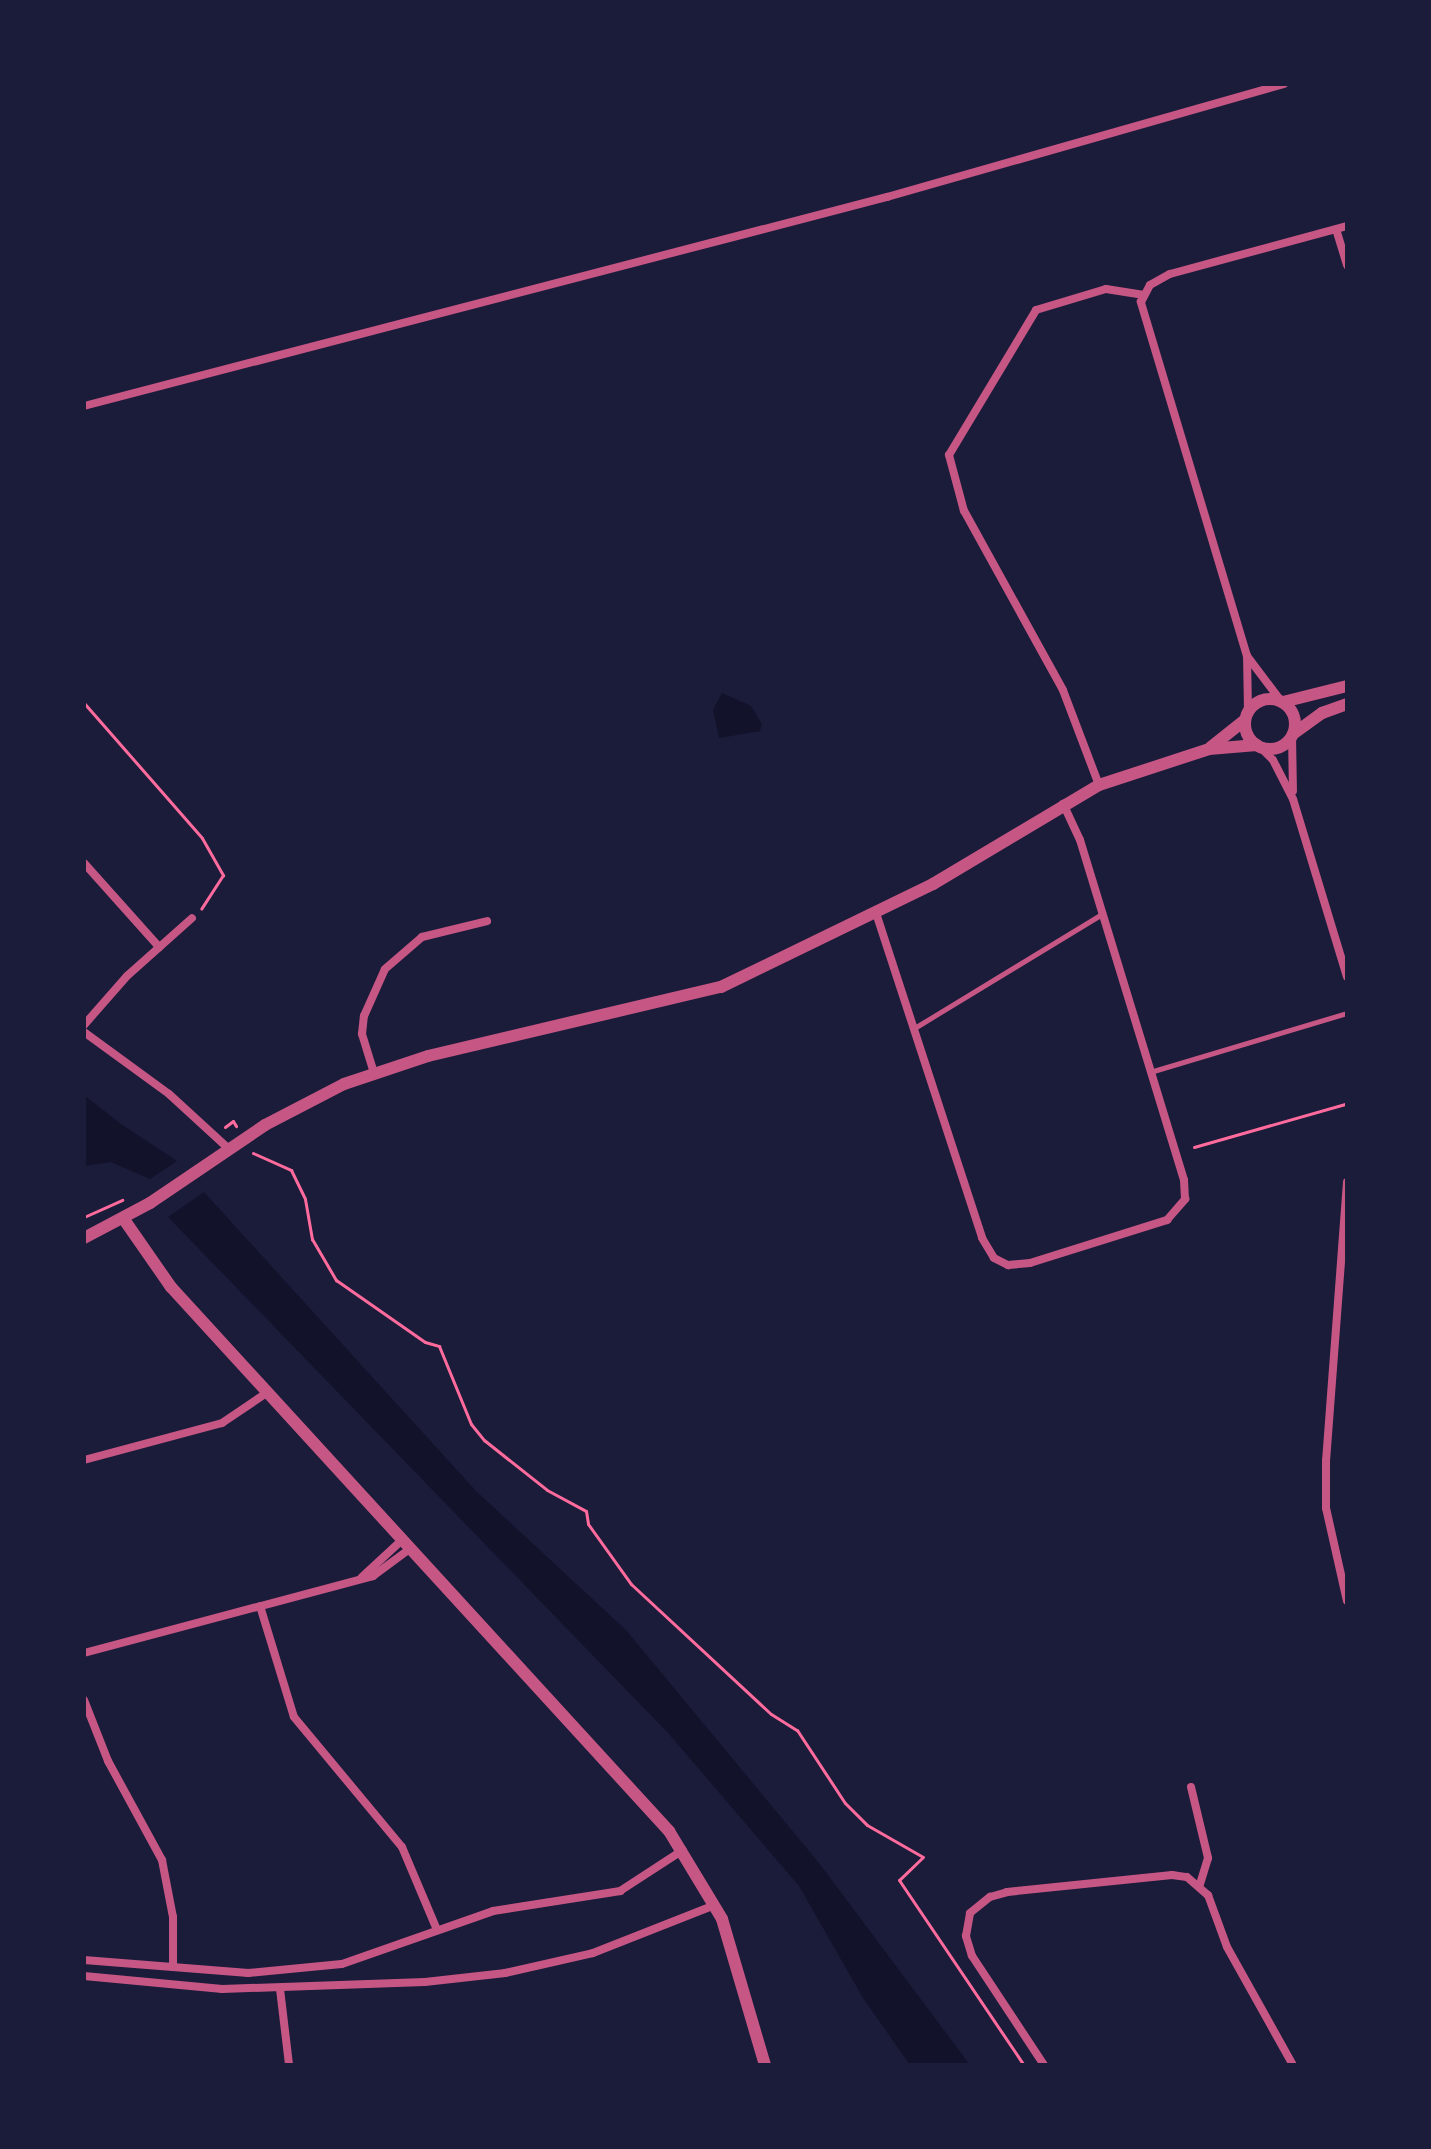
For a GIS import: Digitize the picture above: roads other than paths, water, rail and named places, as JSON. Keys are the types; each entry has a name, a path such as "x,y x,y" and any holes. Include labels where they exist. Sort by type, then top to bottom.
{"street":[{"path":"84,406 887,197 1284,84"},
{"path":"1099,785 1063,690 964,511 949,455 1036,310 1106,289 1143,295 1170,274 1347,226"},
{"path":"1336,229 1347,265"},
{"path":"1143,295 1144,323 1247,656 1247,735 1273,760 1293,799 1347,977"},
{"path":"1247,656 1293,712 1293,799"},
{"path":"1209,749 1259,701 1282,701 1347,686"},
{"path":"84,1238 150,1203 243,1139 307,1101 374,1073 706,993 933,884 1099,785 1209,749 1258,746 1274,749 1322,713 1347,704"},
{"path":"876,913 916,1027 982,1238 994,1258 1008,1265 1160,1223 1179,1208 1184,1180 1102,914 1063,804"},
{"path":"84,863 159,947"},
{"path":"84,1025 159,947 192,918"},
{"path":"374,1073 362,1034 364,1016 385,969 422,937 487,921"},
{"path":"84,1032 229,1149"},
{"path":"1347,1182 1336,1287 1326,1508 1347,1601"},
{"path":"123,1218 154,1268 684,1850 716,1905 765,2065"},
{"path":"1337,1275 1347,1275"},
{"path":"1336,1287 1347,1287"},
{"path":"84,1460 222,1423 268,1392"},
{"path":"84,1653 359,1580 407,1543"},
{"path":"260,1606 294,1717 402,1847 437,1930"},
{"path":"84,1700 108,1761 162,1860 173,1917 173,1967"},
{"path":"1191,1787 1208,1858 1200,1885 1227,1947 1293,2065"},
{"path":"84,1960 173,1967 297,1971 342,1964 437,1930 546,1899 620,1891 684,1850"},
{"path":"1044,2065 972,1956 966,1936 970,1913 990,1897 1007,1892 1172,1875 1200,1885"},
{"path":"84,1976 280,1989 505,1973 593,1953 716,1905"},
{"path":"280,1989 289,2065"}],"lane":[{"path":"916,1027 1102,914"},
{"path":"1150,1072 1347,1013"}]}
